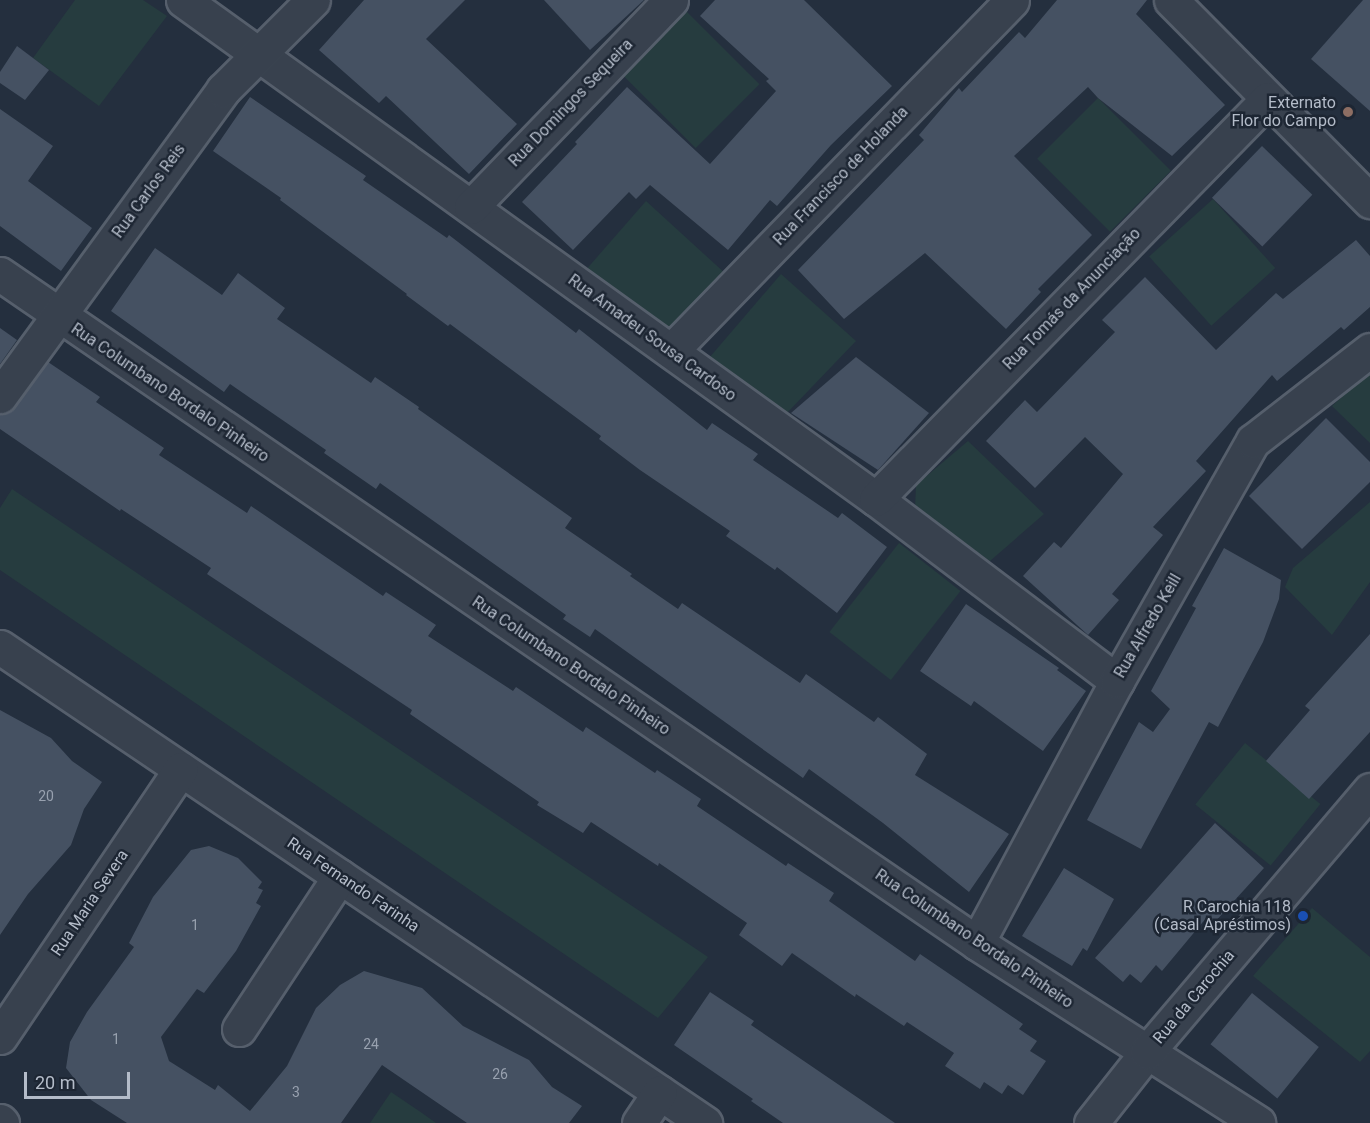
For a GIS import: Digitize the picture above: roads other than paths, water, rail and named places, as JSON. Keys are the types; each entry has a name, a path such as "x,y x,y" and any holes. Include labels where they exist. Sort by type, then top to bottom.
{"street":[{"name":"Rua Amadeu Sousa Cardoso","path":"183,0 876,499 1117,681"},
{"name":"Rua Carlos Reis","path":"0,396 223,90 260,56 314,0"},
{"name":"Rua Domingos Sequeira","path":"471,207 671,0"},
{"name":"Rua Francisco de Holanda","path":"670,351 1012,0"},
{"path":"1171,0 1370,201"},
{"name":"Rua Tomás da Anunciação","path":"876,499 1268,99"},
{"name":"Rua Columbano Bordalo Pinheiro","path":"0,274 57,316 977,943 1258,1123"},
{"name":"Rua Alfredo Keill","path":"977,943 1117,681 1253,441 1370,350"},
{"name":"Rua Fernando Farinha","path":"0,647 705,1123"},
{"name":"Rua Maria Severa","path":"0,1037 181,769"},
{"name":"Rua da Carochia","path":"1091,1123 1147,1052 1370,790"},
{"path":"239,1029 340,876"},
{"path":"639,1123 660,1092"}],"place":[{"name":"Externato Flor do Campo","path":"1348,112"},
{"name":"R Carochia 118 (Casal Apréstimos)","path":"1303,916"}]}
